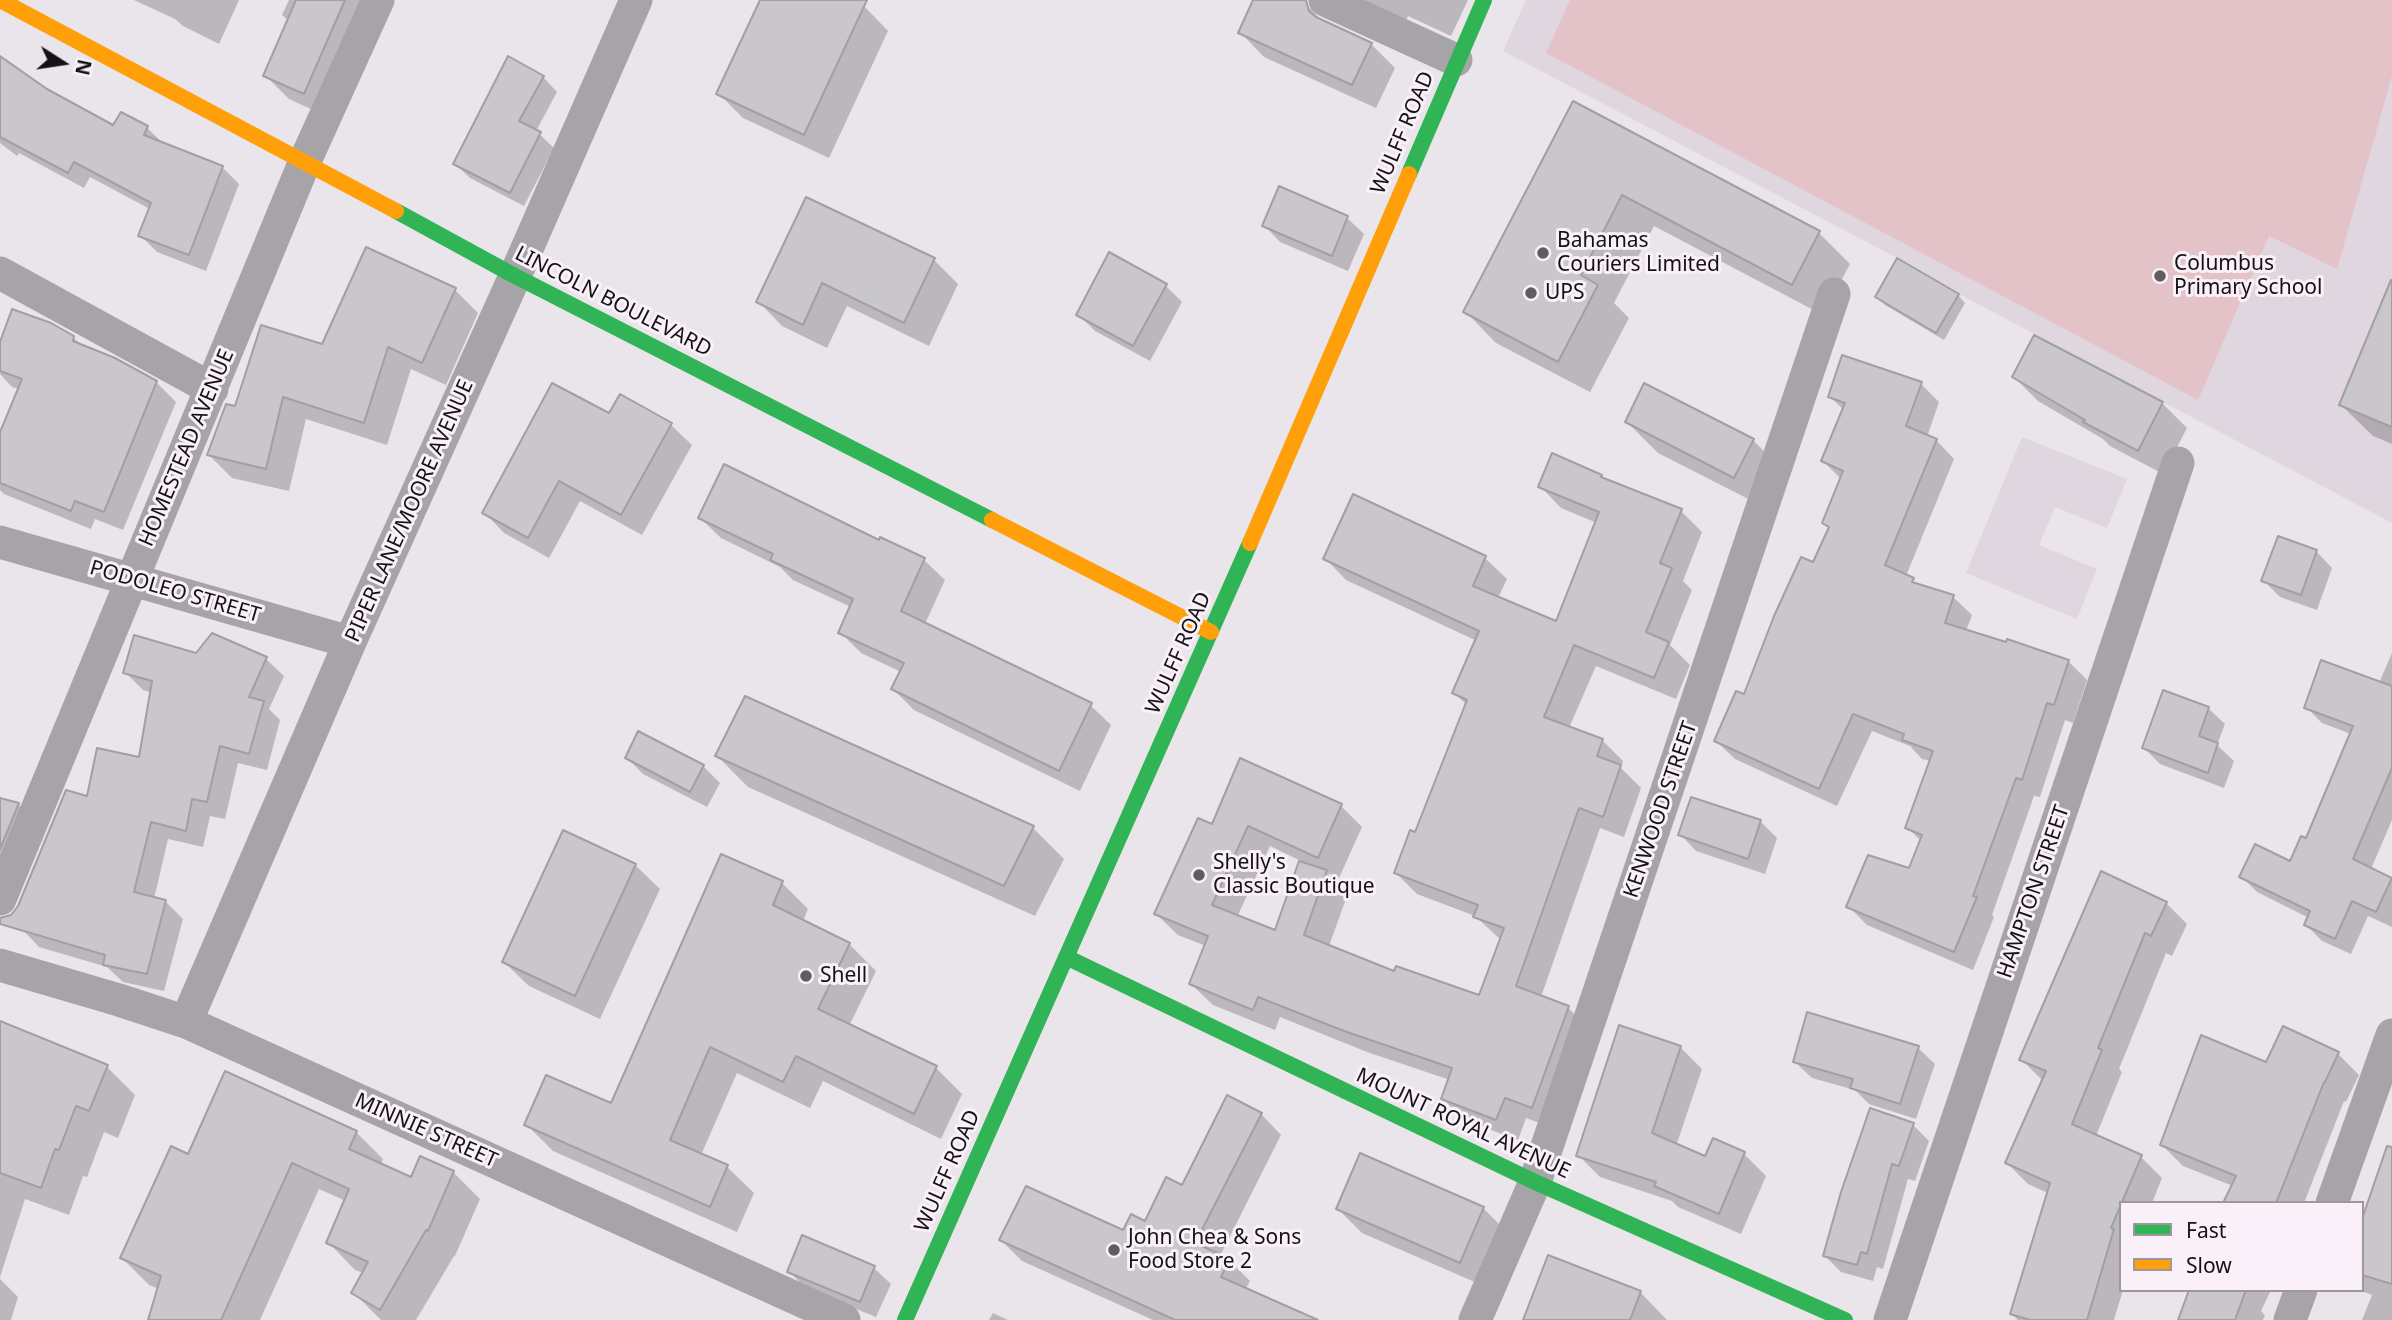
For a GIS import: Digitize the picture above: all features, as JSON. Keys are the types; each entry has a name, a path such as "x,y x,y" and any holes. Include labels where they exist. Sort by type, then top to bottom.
{"street":[{"name":"LINCOLN BOULEVARD","path":"0,0 515,276 1211,632"},
{"name":"HOMESTEAD AVENUE","path":"0,899 305,162 378,0"},
{"name":"PIPER LANE/MOORE AVENUE","path":"186,1022 350,642 636,0"},
{"path":"1325,0 1456,60"},
{"name":"WULFF ROAD","path":"905,1320 1211,632 1484,0"},
{"path":"0,273 212,389"},
{"name":"KENWOOD STREET","path":"1475,1320 1535,1182 1834,294"},
{"name":"HAMPTON STREET","path":"1890,1320 2178,463"},
{"name":"PODOLEO STREET","path":"0,542 350,642"},
{"name":"MOUNT ROYAL AVENUE","path":"1066,957 1535,1182 1845,1320"},
{"name":"MINNIE STREET","path":"0,965 186,1022 844,1320"},
{"path":"2333,1201 2392,1035"},
{"path":"2290,1320 2300,1292"}],"shaded area":[{"name":"Columbus Primary School","path":"1526,0 2392,0 2392,523 1503,51"},
{"name":"Columbus Primary School","path":"1570,0 2392,0 2392,76 2337,269 2269,236 2198,400 1546,53"},
{"path":"2022,437 2127,479 2107,528 2055,507 2039,545 2097,569 2077,619 1966,573"}],"building":[{"path":"296,0 345,0 304,94 263,76"},
{"path":"760,0 867,0 804,135 716,94"},
{"path":"1253,0 1306,0 1309,11 1316,17 1372,43 1352,85 1238,33"},
{"path":"0,56 47,89 113,125 121,112 148,126 144,135 223,166 189,255 138,236 151,203 74,162 68,173 0,137"},
{"path":"508,56 544,76 519,121 541,132 510,193 453,164"},
{"name":"Bahamas Couriers Limited","path":"1573,101 1820,231 1792,285 1622,195 1581,275 1598,285 1558,362 1463,312"},
{"path":"1279,186 1348,216 1332,256 1262,226"},
{"path":"806,197 935,258 904,323 822,283 803,325 756,302"},
{"path":"366,247 456,288 422,363 388,347 364,423 283,397 266,469 207,455 226,404 235,406 261,325 322,344"},
{"path":"1109,252 1167,284 1133,346 1076,315"},
{"path":"1897,258 1959,294 1936,333 1875,297"},
{"path":"2392,280 2392,427 2339,405"},
{"path":"12,309 51,323 74,336 73,341 115,358 157,381 104,512 75,501 71,511 0,483 0,432 22,379 0,371 0,342"},
{"path":"2034,335 2163,402 2138,451 2083,422 2085,420 2012,377"},
{"path":"1842,355 1922,382 1906,426 1937,439 1885,565 1914,578 1912,582 1954,595 1945,623 2006,642 2007,639 2069,660 2054,705 2047,703 2022,780 2016,778 1973,896 1977,897 1954,952 1846,907 1868,855 1909,868 1922,835 1905,828 1933,751 1902,740 1904,734 1853,714 1819,789 1714,741 1736,691 1744,694 1774,616 1801,557 1813,562 1829,527 1822,523 1843,471 1821,461 1845,403 1828,397"},
{"path":"552,383 609,413 620,394 672,423 621,515 559,481 528,538 482,513"},
{"path":"1644,383 1754,439 1734,478 1625,422"},
{"path":"1552,453 1602,475 1601,477 1682,509 1660,563 1672,568 1646,632 1669,642 1654,678 1574,645 1544,717 1603,739 1597,756 1621,765 1603,817 1579,808 1516,986 1569,1006 1532,1108 1505,1098 1496,1120 1441,1099 1452,1068 1344,1031 1258,997 1253,1010 1189,984 1208,936 1154,914 1198,818 1212,824 1240,758 1342,804 1318,858 1248,826 1212,905 1275,930 1299,861 1327,870 1304,935 1394,971 1396,966 1479,995 1504,928 1473,917 1478,905 1394,873 1410,830 1415,832 1467,700 1452,693 1479,631 1323,559 1353,494 1486,556 1473,586 1556,621 1599,512 1538,487"},
{"path":"724,464 879,540 880,537 925,558 901,611 1092,703 1059,771 891,689 904,663 838,633 853,599 770,560 773,554 698,518"},
{"path":"2278,536 2317,550 2301,595 2261,581"},
{"path":"212,633 267,657 249,697 264,701 249,754 220,746 207,802 192,799 186,831 151,822 134,892 166,900 147,974 103,965 105,955 0,924 0,918 11,915 18,906 66,790 87,796 97,748 139,757 152,681 123,673 134,635 196,653"},
{"path":"2321,660 2392,686 2392,768 2353,859 2392,878 2376,912 2352,901 2335,939 2304,925 2310,911 2239,877 2255,844 2290,861 2301,836 2306,838 2353,726 2304,708"},
{"path":"2163,690 2209,707 2199,736 2218,743 2208,773 2142,748"},
{"path":"745,696 1034,826 1004,886 715,756"},
{"path":"638,731 704,765 690,792 625,758"},
{"path":"1691,797 1761,820 1748,859 1678,835"},
{"path":"0,798 19,803 0,849"},
{"path":"563,830 636,864 575,996 502,962"},
{"path":"721,854 783,881 773,905 850,943 818,1009 937,1066 914,1114 796,1056 783,1082 710,1047 670,1140 728,1165 710,1207 524,1125 546,1075 611,1103"},
{"path":"2101,871 2167,902 2151,936 2145,933 2098,1048 2102,1050 2072,1124 2142,1155 2122,1201 2119,1201 2119,1209 2111,1228 2114,1229 2087,1320 2030,1320 2010,1314 2050,1183 2005,1163 2046,1071 2019,1060"},
{"path":"1807,1012 1919,1046 1900,1104 1850,1088 1853,1079 1793,1062"},
{"path":"0,1021 108,1065 89,1111 76,1106 59,1150 55,1149 41,1188 0,1173"},
{"path":"1619,1025 1681,1046 1652,1133 1705,1156 1713,1138 1745,1152 1719,1214 1654,1186 1656,1182 1576,1156"},
{"path":"2283,1026 2339,1052 2324,1082 2277,1201 2224,1201 2236,1176 2160,1145 2201,1035 2266,1062"},
{"path":"225,1071 357,1131 349,1149 411,1177 420,1156 454,1171 428,1231 426,1230 380,1310 351,1293 368,1262 326,1243 349,1189 292,1163 221,1320 148,1320 161,1276 120,1258 171,1146 188,1154"},
{"name":"John Chea & Sons Food Store 2","path":"1227,1095 1262,1113 1195,1243 1230,1259 1221,1277 1318,1320 1175,1320 999,1240 1026,1186 1123,1230 1131,1214 1145,1221 1166,1177 1182,1185"},
{"path":"1870,1108 1914,1123 1899,1166 1892,1164 1867,1254 1861,1252 1857,1265 1823,1256 1841,1192"},
{"path":"2387,1146 2392,1147 2392,1284 2364,1276 2364,1213"},
{"path":"1360,1153 1484,1207 1460,1263 1336,1209"},
{"path":"802,1235 875,1266 860,1302 787,1272"},
{"path":"1548,1255 1641,1291 1630,1320 1523,1320"},
{"path":"2188,1292 2245,1292 2235,1320 2178,1320"}],"traffic: fast":[{"path":"1409,174 1484,0"},
{"path":"396,211 515,276 992,520"},
{"path":"905,1320 1250,543"},
{"path":"1066,957 1535,1182 1845,1320"}],"traffic: slow":[{"path":"0,0 396,211"},
{"path":"1250,543 1409,174"},
{"path":"992,520 1211,632"}],"place":[{"name":"Bahamas Couriers Limited","path":"1543,253"},
{"name":"Columbus Primary School","path":"2160,276"},
{"name":"UPS","path":"1531,293"},
{"name":"Shelly's Classic Boutique","path":"1199,875"},
{"name":"Shell","path":"806,976"},
{"name":"John Chea & Sons Food Store 2","path":"1114,1250"}]}
